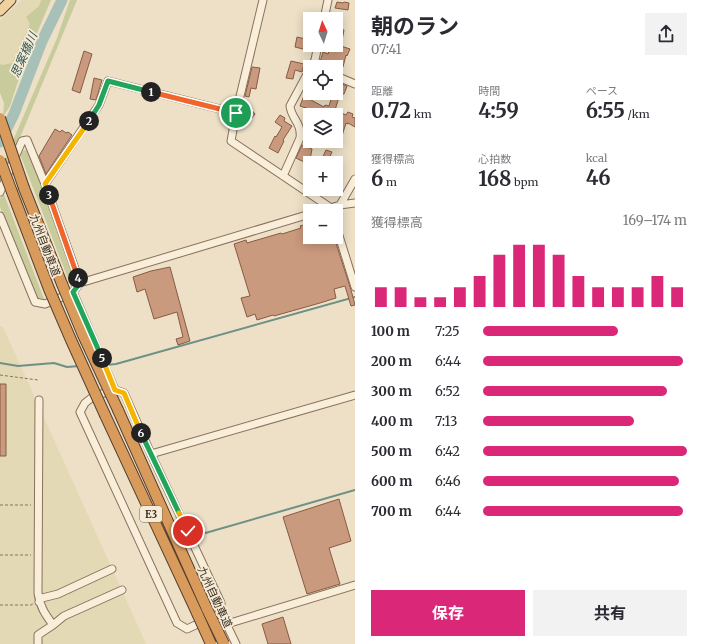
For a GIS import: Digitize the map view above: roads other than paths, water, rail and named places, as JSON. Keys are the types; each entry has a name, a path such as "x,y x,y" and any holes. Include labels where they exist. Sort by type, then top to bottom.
{"highway":[{"name":"九州自動車道","path":"0,118 24,188 83,335 224,644"},
{"name":"九州自動車道","path":"0,160 49,289 71,340 211,644"}],"main road":[{"path":"0,11 11,0"}],"street":[{"path":"263,0 236,113 231,141 324,204"},
{"path":"325,12 328,0"},
{"path":"343,79 355,84"},
{"path":"45,184 99,105 108,81 236,113"},
{"path":"283,176 300,138 300,128 290,106 303,85"},
{"path":"0,192 22,141 27,140 45,184 80,283"},
{"path":"341,204 355,180"},
{"path":"343,205 355,203"},
{"path":"0,216 35,302 46,304 73,292 80,283 303,216"},
{"path":"342,244 355,287"},
{"path":"73,292 115,390"},
{"path":"220,613 187,629 177,623 80,412 85,403 94,396 115,390 124,393 221,603 220,613 236,644"},
{"path":"151,454 355,395"},
{"path":"39,400 38,593 39,602 44,614 53,625"},
{"path":"39,602 42,598 58,594 112,569"},
{"path":"226,624 355,586"},
{"path":"38,644 38,635 64,616 122,590"}],"waterway":[{"name":"思案橋川","path":"0,142 14,114 42,41 62,0"},
{"path":"106,365 116,364 355,297"},
{"path":"0,363 18,366 54,363 67,367 79,366"},
{"path":"195,536 355,490"}]}
